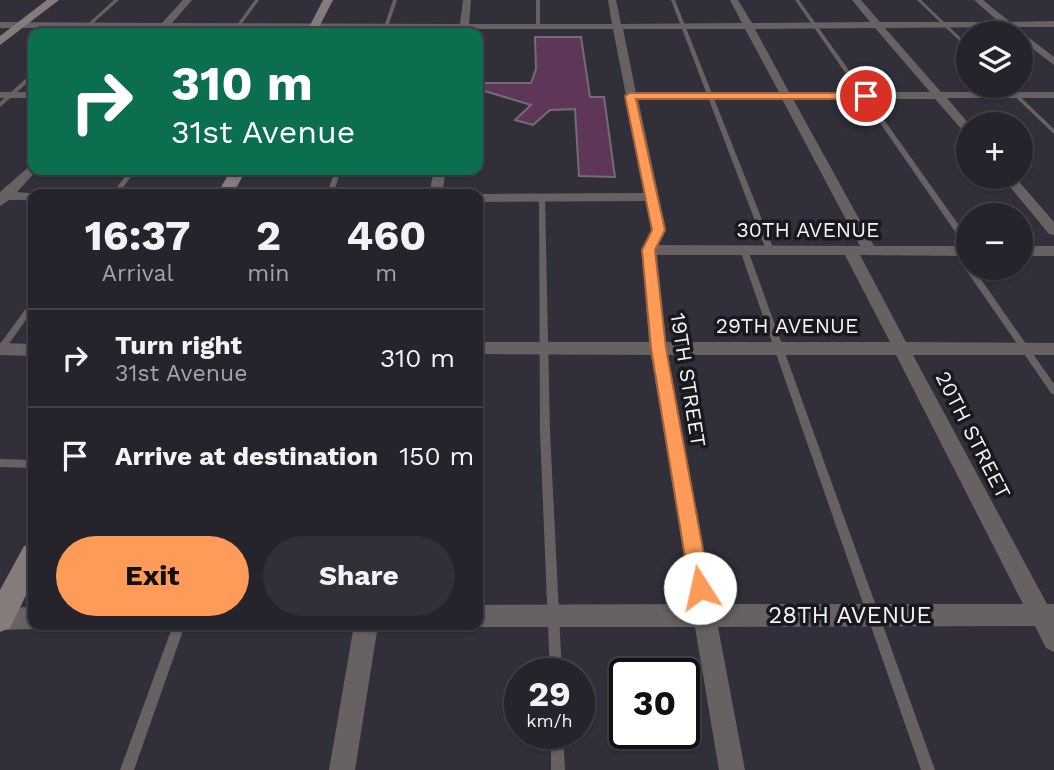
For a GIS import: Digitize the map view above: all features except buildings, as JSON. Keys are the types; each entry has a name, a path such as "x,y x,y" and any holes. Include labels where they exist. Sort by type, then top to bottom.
{"main road":[{"path":"0,42 54,0"},
{"path":"314,28 328,0"},
{"path":"0,618 28,565"}],"street":[{"path":"163,28 188,0"},
{"path":"463,28 467,0"},
{"name":"19TH STREET","path":"612,0 659,230 649,250 658,348 732,770"},
{"path":"734,0 870,251"},
{"path":"856,0 956,116"},
{"path":"978,0 1004,21"},
{"path":"483,29 956,24"},
{"path":"1033,24 1054,24"},
{"path":"0,25 59,28"},
{"path":"1033,45 1054,62"},
{"path":"5,95 28,95"},
{"path":"630,96 956,95"},
{"path":"1033,95 1054,95"},
{"path":"2,198 28,172"},
{"path":"1018,189 1054,231"},
{"path":"2,198 28,196"},
{"path":"483,198 651,197"},
{"name":"30TH AVENUE","path":"649,250 956,249"},
{"name":"20TH STREET","path":"850,251 1047,615 1054,640"},
{"path":"1033,251 1054,251"},
{"name":"29TH AVENUE","path":"483,348 1054,349"},
{"path":"0,350 28,349"},
{"name":"28TH AVENUE","path":"483,616 1047,615"},
{"path":"0,618 28,618"},
{"path":"342,770 365,630"}],"lane":[{"path":"86,28 117,0"},
{"path":"237,28 257,0"},
{"path":"386,28 395,0"},
{"path":"538,0 538,27"},
{"path":"673,0 770,250"},
{"path":"797,0 866,96 956,237"},
{"path":"919,0 956,36"},
{"path":"0,105 5,95 28,79"},
{"path":"1019,98 1054,132"},
{"path":"542,198 545,432 556,658"},
{"path":"744,250 928,770"},
{"path":"977,280 1054,391"},
{"path":"0,350 28,312"},
{"path":"0,463 28,464"},
{"path":"127,770 177,630"},
{"path":"557,749 558,770"}],"route":[{"path":"700,588 658,348 649,250 659,230 630,96 866,96"}]}
